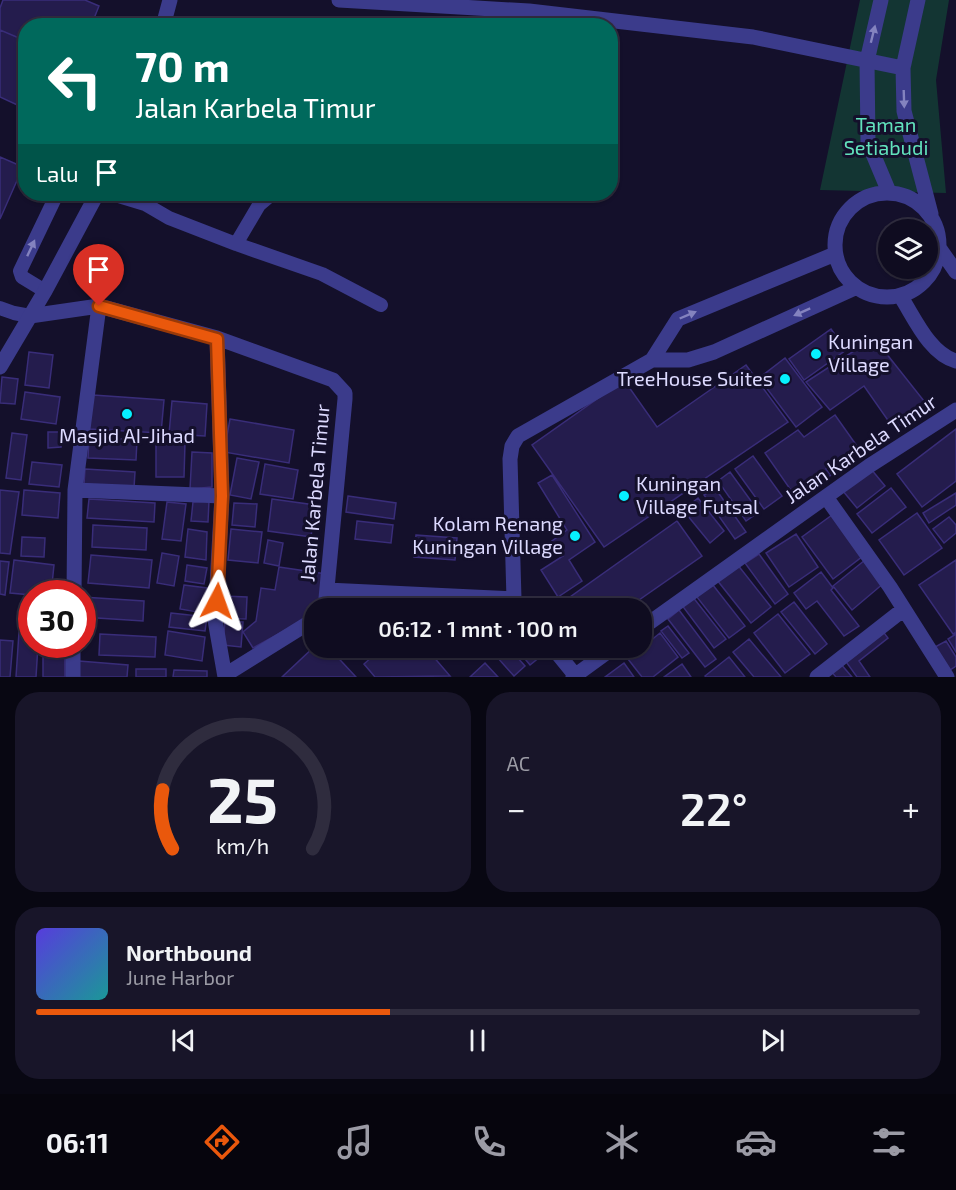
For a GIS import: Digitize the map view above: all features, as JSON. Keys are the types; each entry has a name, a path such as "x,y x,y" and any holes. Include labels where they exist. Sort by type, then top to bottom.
{"street":[{"path":"165,18 170,0"},
{"path":"339,0 529,11 591,18"},
{"path":"881,0 867,61 868,142 889,192"},
{"path":"918,0 903,68 904,111 938,232 940,249 934,270 920,287 901,297 885,299 869,296 855,288 835,254 835,235 842,218 854,204 871,195 889,192 906,196 920,204 932,217"},
{"path":"618,21 741,35 903,68"},
{"path":"0,367 45,291 90,201"},
{"path":"940,249 956,272"},
{"path":"518,598 510,459 512,446 518,436 652,360 678,319 835,254"},
{"path":"652,360 688,360 714,352 855,288"},
{"path":"901,297 927,338 945,358 956,361"},
{"path":"74,580 75,490 99,306"},
{"name":"Jalan Karbela Timur","path":"30,316 99,306 217,339 333,380 345,393 326,598"},
{"path":"217,339 222,496 215,620 225,676 304,626"},
{"name":"Jalan Karbela Timur","path":"652,621 826,497 956,410"},
{"path":"75,490 222,496"},
{"path":"826,497 904,609 947,677"},
{"path":"327,590 436,598"},
{"path":"817,677 904,609"},
{"path":"73,658 73,677"},
{"path":"561,658 574,676 600,658"}],"lane":[{"path":"45,291 22,277 20,271 54,201"},
{"path":"135,201 169,218 322,274 381,306"},
{"path":"236,244 259,205 264,201"},
{"path":"0,308 30,316"}],"green space":[{"name":"Taman Setiabudi","path":"860,0 949,0 936,80 946,193 820,190"}],"building":[{"path":"3,0 85,0 99,6 94,18 18,18 18,38 0,30 0,8"},
{"path":"0,30 18,38 18,105 0,97"},
{"path":"0,157 18,165 18,178 0,219"},
{"path":"831,329 846,350 804,380 789,359"},
{"path":"874,338 928,406 894,429 864,386 830,410 806,382"},
{"path":"29,352 53,355 49,388 25,385"},
{"path":"785,358 822,407 796,427 759,378"},
{"name":"Kuningan Village Futsal","path":"746,365 788,422 604,547 532,445 624,380 657,427"},
{"path":"2,377 18,379 15,404 0,403"},
{"path":"25,392 60,397 56,424 21,419"},
{"name":"Masjid AI-Jihad","path":"93,395 164,400 161,433 89,429"},
{"path":"172,401 207,404 205,436 169,434"},
{"path":"835,415 857,446 826,469 831,475 797,499 765,453 798,430 804,437"},
{"path":"230,419 294,430 289,463 224,452"},
{"path":"956,429 956,481 922,507 897,474"},
{"path":"48,432 61,432 61,447 48,448"},
{"path":"12,433 27,435 21,480 6,478"},
{"path":"89,437 137,440 136,460 88,458"},
{"path":"156,443 185,443 184,477 156,477"},
{"path":"192,452 212,453 212,487 190,489"},
{"path":"753,456 782,496 764,509 735,469"},
{"path":"237,458 259,462 251,499 230,495"},
{"path":"32,462 62,465 59,487 29,484"},
{"path":"265,464 298,470 293,499 260,494"},
{"path":"85,469 135,472 134,488 84,484"},
{"path":"871,469 885,486 857,508 843,491"},
{"path":"730,472 759,512 746,521 718,481"},
{"name":"Kolam Renang Kuningan Village","path":"552,475 595,542 569,560 582,581 558,597 541,570 563,556 552,541 567,530 538,483"},
{"path":"715,488 746,532 735,539 704,495"},
{"path":"891,488 906,507 872,533 857,514"},
{"path":"0,490 19,492 10,554 0,553"},
{"path":"24,490 60,493 58,518 22,515"},
{"path":"956,493 956,505 929,523 923,513"},
{"path":"348,496 396,503 394,519 346,512"},
{"path":"698,498 724,531 710,543 683,510"},
{"path":"89,499 155,503 154,522 87,518"},
{"path":"272,499 315,505 311,537 268,531"},
{"path":"209,501 208,522 191,521 193,502"},
{"path":"167,502 186,504 181,541 162,539"},
{"path":"234,503 257,504 255,527 232,525"},
{"path":"917,513 942,548 904,575 879,540"},
{"path":"832,515 863,556 833,579 802,537"},
{"path":"949,517 956,525 956,533 944,543 933,529"},
{"path":"357,521 393,525 391,543 355,539"},
{"path":"677,521 702,556 642,598 569,598"},
{"path":"93,525 147,528 146,550 92,547"},
{"path":"188,529 207,532 206,560 185,557"},
{"path":"231,529 262,532 258,563 228,560"},
{"path":"796,534 818,567 789,587 766,553"},
{"path":"416,535 457,538 455,560 414,557"},
{"path":"22,537 45,538 44,557 21,556"},
{"path":"268,540 283,543 279,566 264,563"},
{"path":"162,553 179,556 174,586 157,583"},
{"path":"759,554 788,594 775,604 745,563"},
{"path":"91,555 152,560 149,588 96,584 96,580 88,580"},
{"path":"14,560 54,565 52,580 18,580 18,594 10,593"},
{"path":"865,560 884,583 852,610 833,586"},
{"path":"956,560 956,632 953,634 919,585"},
{"path":"0,561 9,562 5,595 0,594"},
{"path":"737,564 771,607 751,623 717,580"},
{"path":"187,565 207,568 204,584 185,581"},
{"path":"279,567 326,574 323,598 304,598 304,620 253,648 243,632 256,621 261,588 275,590"},
{"path":"821,572 833,588 831,590 859,626 844,636 817,601 806,609 794,593"},
{"path":"709,580 745,626 729,638 693,592"},
{"path":"184,585 207,588 203,613 180,609"},
{"path":"223,596 247,597 246,619 222,618"},
{"path":"692,596 726,639 714,648 681,604"},
{"path":"96,598 144,601 143,621 96,618"},
{"path":"794,602 827,644 815,654 781,612"},
{"path":"679,610 716,659 705,667 668,619"},
{"path":"171,613 207,617 205,631 169,627"},
{"path":"778,614 810,654 785,673 754,633"},
{"path":"225,621 243,622 241,647 223,645"},
{"path":"668,626 689,653 682,658 661,631"},
{"path":"881,629 888,638 859,661 870,677 857,677 844,659"},
{"path":"168,631 205,637 202,661 165,655"},
{"path":"660,633 678,657 653,677 642,677 628,659 652,658 652,640"},
{"path":"100,634 156,637 155,657 99,655"},
{"path":"956,634 956,652 948,639"},
{"path":"749,639 781,677 754,677 733,652"},
{"path":"0,640 13,641 10,677 0,677"},
{"path":"946,641 956,657 956,666 950,670 935,647"},
{"path":"18,647 18,658 37,658 36,677 16,677"},
{"path":"304,656 338,658 356,677 282,677"},
{"path":"729,657 745,677 705,676"},
{"path":"43,658 65,658 65,677 43,677"},
{"path":"371,658 435,658 450,676 375,677 364,664"},
{"path":"498,658 518,658 525,666 514,676"},
{"path":"524,658 539,658 530,665"},
{"path":"79,661 128,665 127,677 78,677"},
{"path":"485,663 498,677 470,677"},
{"path":"624,663 634,677 605,677"},
{"path":"840,663 852,677 836,677 830,670"},
{"path":"682,664 691,677 664,677"},
{"path":"136,669 166,669 166,677 136,677"},
{"path":"174,670 207,671 207,677 173,677"}],"place":[{"name":"Kuningan Village","path":"816,354"},
{"name":"TreeHouse Suites","path":"785,379"},
{"name":"Masjid AI-Jihad","path":"127,414"},
{"name":"Kuningan Village Futsal","path":"624,496"},
{"name":"Kolam Renang Kuningan Village","path":"575,536"}],"route":[{"path":"99,306 167,323 217,339 222,496 217,601"}]}
